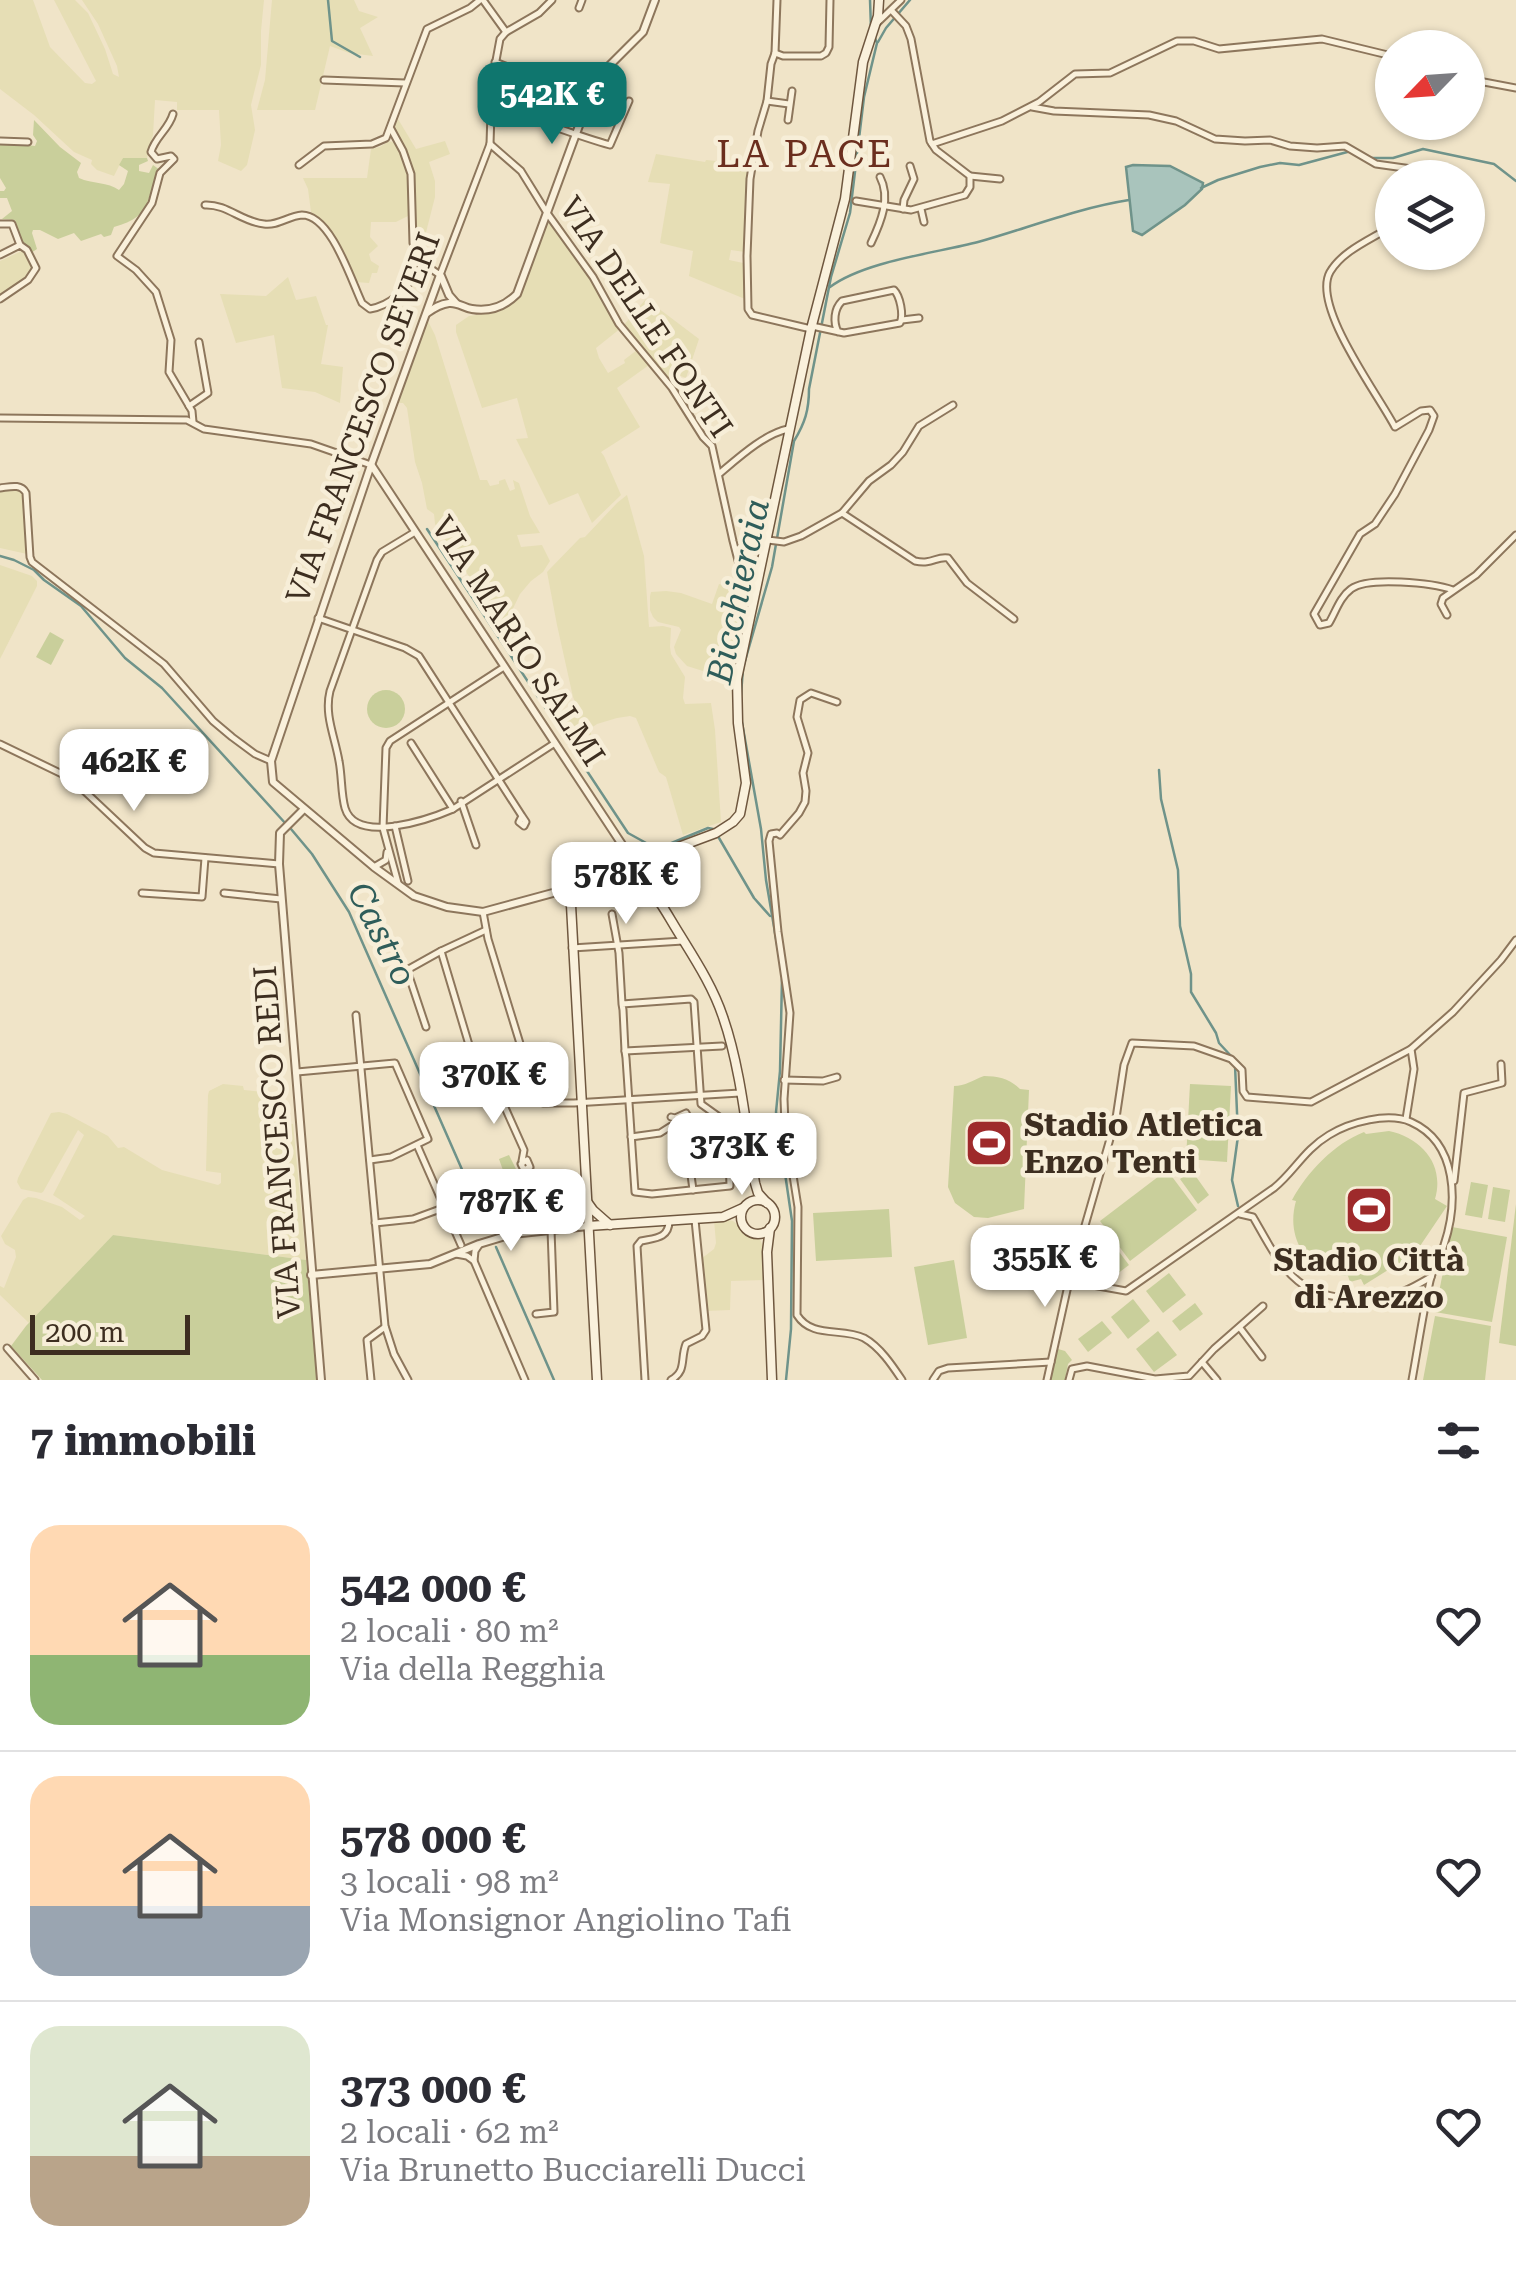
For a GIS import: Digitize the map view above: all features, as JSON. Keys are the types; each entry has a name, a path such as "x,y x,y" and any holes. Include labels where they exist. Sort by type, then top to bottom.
{"main road":[{"path":"649,858 716,833 740,814 746,783 737,679 770,540 812,328 845,199 863,62 879,0"},
{"path":"597,1380 570,904 575,887 640,852 649,858 651,867 644,877 633,878 628,861"},
{"path":"644,877 711,987 730,1038 755,1183 774,1215 767,1252 772,1380"},
{"path":"744,1226 741,1217 755,1183"},
{"path":"586,1200 610,1225"},
{"path":"723,1217 757,1200 767,1203"},
{"path":"588,1226 723,1217 750,1232 759,1234 770,1228"},
{"path":"590,1248 598,1234 610,1225"},
{"path":"759,1234 767,1252"}],"street":[{"path":"299,165 324,146 379,142 386,138 428,30 481,0 506,32 552,0"},
{"path":"579,8 582,0"},
{"path":"433,293 470,309 486,310 510,301 522,284 600,74 643,32 655,0"},
{"path":"777,0 768,101 750,179 748,309 752,315 844,333 919,318"},
{"path":"775,52 783,56 826,53 830,0"},
{"path":"875,24 893,12 901,0"},
{"path":"893,12 911,39 932,144 970,176 1000,179"},
{"name":"VIA FRANCESCO SEVERI","path":"271,761 371,465 490,144 495,62 500,39 506,32"},
{"path":"932,144 1002,121 1030,107 1075,74 1110,73 1177,41 1194,41 1219,49 1322,39 1375,52"},
{"path":"495,62 592,98"},
{"path":"324,80 406,84"},
{"path":"1485,82 1516,88"},
{"path":"788,120 792,92"},
{"path":"490,107 610,145 629,101"},
{"path":"768,101 790,104"},
{"path":"1030,107 1149,115 1176,121 1215,139 1270,140 1317,148 1345,146 1375,163"},
{"path":"173,114 151,152 156,159 174,159 160,173 152,203 117,256 156,292 171,340 170,372 189,406 193,422"},
{"path":"391,129 408,162 416,253 440,275 448,299"},
{"path":"0,141 28,142"},
{"name":"VIA DELLE FONTI","path":"490,144 521,171 593,277 619,324 672,388 712,446 742,576 753,601"},
{"path":"903,209 914,179 910,166"},
{"path":"856,201 921,209 965,195 970,176"},
{"path":"871,243 884,206 886,188 880,177"},
{"path":"205,205 217,204 259,224 272,225 300,216 318,220 331,236 362,303 370,309 388,304 398,296 424,264"},
{"path":"921,209 924,222"},
{"path":"0,224 12,224 20,245 36,268 28,280 0,300"},
{"path":"1375,236 1332,270 1326,285 1341,336 1395,426 1421,411 1430,410 1434,416 1395,494 1375,524 1360,534 1314,614 1320,625 1329,622 1340,600 1349,590 1363,584 1433,584 1452,590"},
{"path":"0,255 20,245"},
{"path":"838,332 834,322 842,301 894,290 902,320"},
{"path":"425,314 448,299"},
{"path":"189,406 208,393 199,342"},
{"path":"770,540 783,542 801,536 842,513 869,482 892,465 919,426 953,405"},
{"path":"0,418 193,422 204,429 311,444 371,465"},
{"name":"VIA DELLE FONTI","path":"717,476 757,445 783,429 791,429"},
{"name":"VIA MARIO SALMI","path":"371,465 623,846 628,861"},
{"path":"0,488 24,489 32,562 164,664 232,738 271,761 273,782 398,886 447,907 483,912 575,887"},
{"path":"842,513 915,561 926,564 948,558 967,583 1014,619"},
{"path":"416,531 382,552 330,690 329,719 338,752 345,810 353,821 384,828 454,808 554,743"},
{"path":"1446,615 1443,598 1476,575 1516,536"},
{"path":"318,618 415,653 522,816"},
{"path":"398,886 384,828 386,748 504,667"},
{"path":"837,702 811,693 800,700 797,718 808,752 802,773 805,802 780,835 771,834 769,840 790,1013 784,1080 798,1207 799,1319 808,1327 863,1338 888,1359 902,1380"},
{"path":"411,742 454,808"},
{"path":"0,744 77,784 154,853 279,864"},
{"path":"462,802 476,845"},
{"name":"VIA FRANCESCO REDI","path":"304,809 280,833 279,864 321,1380"},
{"path":"395,826 408,881"},
{"path":"374,867 386,860 388,850"},
{"path":"142,892 202,898 205,858"},
{"path":"383,862 384,875"},
{"path":"384,875 393,866"},
{"path":"224,893 284,900"},
{"path":"483,912 531,1080 537,1099 543,1104 740,1092"},
{"path":"612,914 619,945 622,1004 629,1100 634,1192 727,1188 728,1127 702,1106 692,1000 622,1004"},
{"path":"426,1026 407,970 486,930"},
{"path":"1047,1380 1132,1043 1204,1048 1238,1064 1247,1097 1310,1102 1411,1049 1453,1012 1516,940"},
{"path":"572,948 683,941"},
{"path":"441,951 484,1084 498,1092 531,1080"},
{"path":"356,1015 385,1326 408,1380"},
{"path":"626,1051 722,1046"},
{"path":"1406,1120 1414,1069 1411,1049"},
{"path":"297,1072 395,1063 428,1140 390,1157 370,1160"},
{"path":"1412,1380 1431,1277 1444,1245 1464,1094 1502,1084 1501,1064"},
{"path":"484,1084 528,1068"},
{"path":"784,1080 837,1078"},
{"path":"498,1092 526,1162"},
{"path":"693,1190 684,1145 671,1126 670,1117 686,1113 697,1134 718,1116"},
{"path":"1071,1283 1126,1291 1282,1181 1306,1151 1348,1126 1392,1118 1415,1124 1445,1156 1454,1186"},
{"path":"631,1136 660,1132 671,1126"},
{"path":"416,1145 460,1250 474,1261"},
{"path":"374,1223 412,1219 443,1208"},
{"path":"1232,1216 1243,1213 1253,1217 1297,1280 1328,1295 1387,1296 1431,1277"},
{"path":"672,1380 683,1368 686,1344 706,1330 695,1219"},
{"path":"645,1380 638,1246 640,1241 664,1235 669,1221"},
{"path":"311,1275 430,1264 512,1234 588,1226"},
{"path":"536,1314 554,1312 551,1230"},
{"path":"479,1244 474,1261 525,1380"},
{"path":"1069,1380 1072,1369 1087,1366 1148,1379 1189,1376 1263,1306"},
{"path":"370,1380 367,1340 385,1326"},
{"path":"1240,1327 1262,1357"},
{"path":"6,1348 36,1380"},
{"path":"933,1380 939,1371 948,1368 1052,1362"},
{"path":"1202,1362 1216,1380"}],"shaded area":[{"path":"0,0 33,0 50,47 85,83 92,84 96,81 54,0 75,0 88,13 113,74 119,77 98,24 82,0 264,0 261,65 251,105 255,130 247,165 241,171 218,161 219,110 177,110 177,102 155,100 147,158 123,158 114,176 97,170 92,160 74,152 0,89"},
{"path":"272,0 354,0 359,11 378,17 360,28 373,56 330,46 315,110 257,110 265,80"},
{"path":"398,119 416,149 445,141 450,154 429,162 435,197 420,256 414,236 414,175 394,127"},
{"path":"389,141 395,143 405,165 410,189 408,216 396,222 371,222 370,237 378,246 369,254 379,266 369,283 356,282 331,231 311,212 303,178 367,178 371,149"},
{"path":"656,154 748,164 745,252 731,250 729,260 743,263 745,299 689,276 693,251 660,243 670,184 648,182"},
{"path":"546,220 555,226 586,270 621,328 596,348 608,373 637,350 649,365 617,388 640,427 601,452 621,495 592,523 578,493 549,505 516,439 528,438 517,398 482,408 456,332 456,325 469,316 499,312 515,301 524,289"},
{"path":"24,250 34,265 32,273 0,297 0,261"},
{"path":"288,277 296,300 316,296 328,325 321,364 343,367 340,403 315,392 282,388 274,335 236,343 220,294 266,296"},
{"path":"646,299 699,339 686,378 675,374 669,381 623,326"},
{"path":"427,319 480,480 487,480 490,486 505,479 510,491 515,489 513,480 519,483 540,533 517,535 521,547 542,545 550,561 520,594 503,629 435,524 434,514 427,509 407,408 397,403"},
{"path":"17,489 24,494 27,554 0,548 0,490"},
{"path":"627,495 644,556 649,627 671,628 671,654 685,677 685,704 711,703 721,822 683,835 666,777 659,772 636,718 597,724 591,728 591,741 582,747 563,719 581,715 573,697 547,572"},
{"path":"0,565 32,576 37,586 0,659"},
{"path":"719,584 745,592 747,606 735,658 727,658 708,677 687,666 676,654 674,647 681,630 653,617 650,596 651,592 666,591 712,604"},
{"path":"223,1084 282,1094 286,1123 293,1124 306,1260 113,1235 29,1323 0,1295 0,1286 4,1288 16,1257 15,1250 1,1236 28,1197 62,1207 80,1220 85,1216 53,1195 84,1135 78,1130 43,1192 21,1189 17,1182 51,1113 67,1114 108,1136 118,1148 124,1147 162,1170 218,1185 221,1173 206,1171 208,1095"},
{"path":"723,1219 759,1237 764,1249 765,1280 731,1281 730,1310 706,1311 701,1259 716,1243 714,1220"}],"green space":[{"path":"34,120 81,163 77,172 84,180 119,190 128,171 119,165 123,158 147,158 139,165 139,171 149,173 153,165 160,170 142,211 104,237 101,234 81,241 74,233 58,239 33,230 37,249 31,253 15,220 2,219 12,211 7,198 0,198 0,191 6,188 0,178 0,145 35,146"},
{"path":"50,632 64,640 51,665 36,657"},
{"path":"386,690 400,695 405,709 400,723 386,728 372,723 367,709 372,695"},
{"name":"Stadio Atletica Enzo Tenti","path":"984,1076 1004,1079 1029,1090 1024,1209 988,1218 974,1217 955,1203 948,1187 954,1086"},
{"path":"1190,1084 1231,1086 1227,1162 1186,1159"},
{"name":"Stadio Città di Arezzo","path":"1389,1131 1412,1140 1428,1155 1437,1175 1435,1199 1447,1206 1420,1246 1419,1261 1404,1260 1364,1285 1361,1279 1350,1282 1348,1276 1321,1269 1303,1252 1294,1228 1296,1201 1292,1200 1332,1151 1364,1132"},
{"path":"509,1155 518,1173 534,1173 555,1223 502,1230 484,1185 505,1176 499,1159"},
{"path":"1167,1170 1197,1210 1130,1261 1100,1221"},
{"path":"1192,1171 1209,1195 1198,1204 1180,1179"},
{"path":"1471,1182 1488,1185 1482,1218 1465,1215"},
{"path":"1493,1187 1510,1190 1505,1222 1488,1219"},
{"path":"1516,1204 1516,1346 1499,1343"},
{"path":"889,1209 892,1257 816,1261 813,1213"},
{"path":"1452,1227 1507,1237 1492,1322 1435,1312"},
{"path":"1104,1232 1129,1265 1109,1280 1084,1247"},
{"path":"113,1235 306,1260 318,1380 42,1380 11,1346"},
{"path":"954,1260 967,1338 928,1345 914,1267"},
{"path":"1169,1273 1186,1295 1163,1313 1146,1291"},
{"path":"1133,1299 1150,1321 1128,1339 1111,1317"},
{"path":"1195,1303 1203,1314 1180,1331 1172,1321"},
{"path":"1435,1316 1491,1326 1485,1380 1423,1380"},
{"path":"1102,1321 1112,1333 1088,1352 1078,1339"},
{"path":"1158,1331 1177,1355 1154,1372 1136,1349"},
{"path":"1058,1349 1072,1360 1065,1380 1050,1380"}],"water":[{"path":"1170,166 1203,183 1202,189 1142,235 1133,231 1126,167"}],"waterway":[{"path":"328,0 332,41 360,57"},
{"name":"Bicchieraia","path":"870,0 871,28"},
{"path":"878,42 910,0"},
{"name":"Bicchieraia","path":"741,695 743,668 772,567 794,441 807,410 831,277 850,213 864,97 877,43 874,36"},
{"path":"1371,158 1393,158 1423,149 1494,164 1516,181"},
{"path":"1201,188 1260,167 1299,165 1351,151"},
{"path":"830,287 881,264 1129,200"},
{"path":"427,529 628,833 657,849 713,829"},
{"name":"Castro","path":"0,556 34,570 81,606 125,658 162,688 286,824"},
{"name":"Bicchieraia","path":"741,717 779,956"},
{"path":"1159,770 1161,799 1178,870 1180,926 1191,992 1219,1043 1232,1057"},
{"name":"Castro","path":"291,829 349,912 489,1231"},
{"path":"719,838 754,898 770,916"},
{"name":"Bicchieraia","path":"782,979 776,1112 792,1221 791,1329 786,1380"},
{"path":"1235,1065 1238,1136 1232,1180 1238,1206"},
{"name":"Castro","path":"496,1247 554,1380"}],"place":[{"name":"Stadio Atletica Enzo Tenti","path":"989,1143"},
{"name":"Stadio Città di Arezzo","path":"1369,1210"}],"district":[{"name":"LA PACE","path":"805,154"}]}
